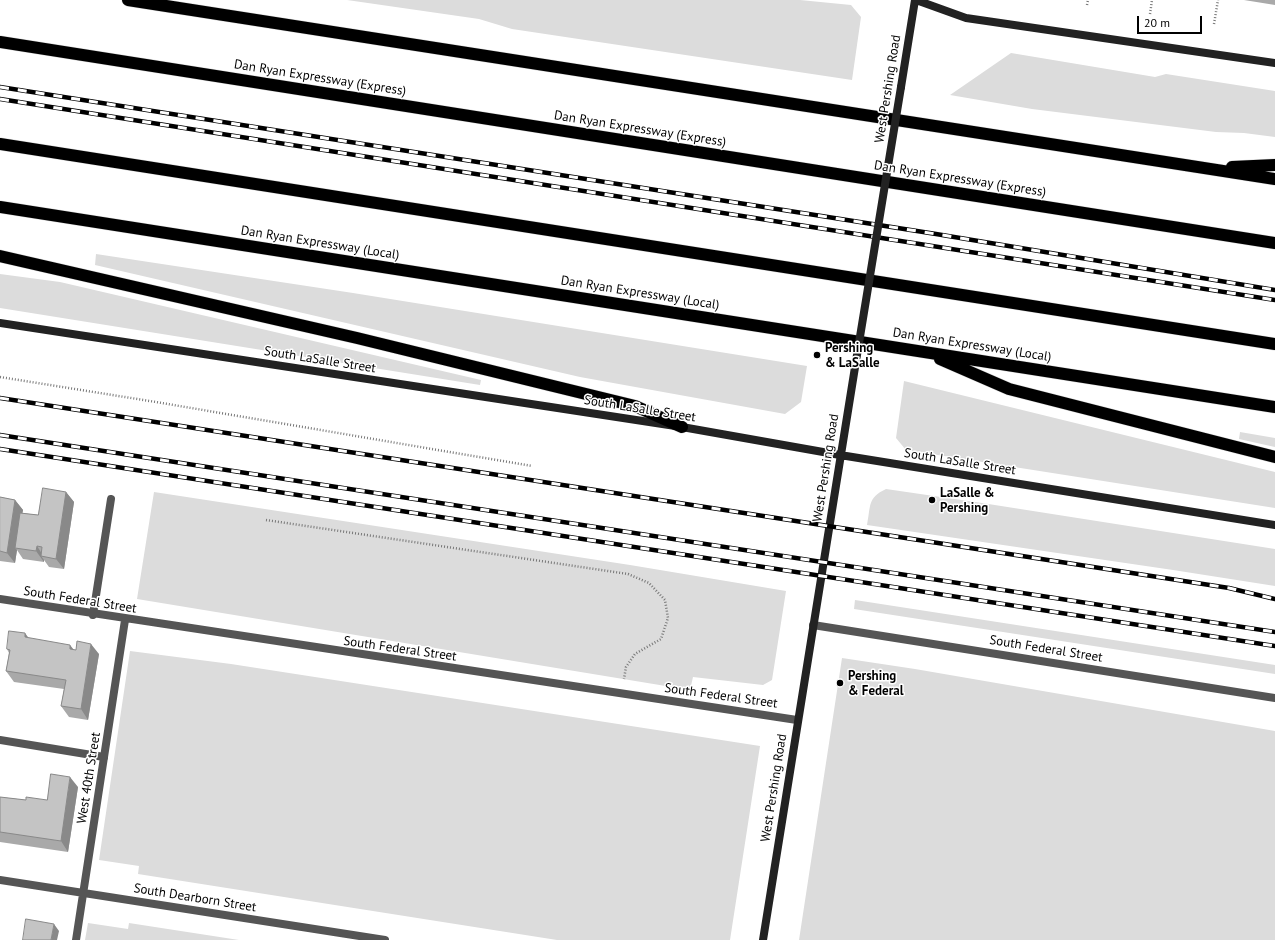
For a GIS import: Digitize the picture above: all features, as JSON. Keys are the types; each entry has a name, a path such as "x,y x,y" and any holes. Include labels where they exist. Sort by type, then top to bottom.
{"highway":[{"path":"128,0 1275,179"},
{"name":"Dan Ryan Expressway (Express)","path":"0,42 1275,243"},
{"path":"0,144 1275,344"},
{"path":"1207,168 1275,165"},
{"name":"Dan Ryan Expressway (Local)","path":"0,207 1275,407"},
{"path":"0,256 357,338 635,406 682,427"},
{"path":"924,352 1009,389 1275,457"}],"main road":[{"path":"916,0 966,18 1275,63"},
{"name":"West Pershing Road","path":"763,940 840,455 916,0"},
{"name":"South LaSalle Street","path":"0,323 682,427 840,455 1275,525"}],"street":[{"path":"93,614 111,498"},
{"name":"South Federal Street","path":"0,599 125,620 797,720"},
{"name":"West 40th Street","path":"76,940 125,620"},
{"name":"South Federal Street","path":"813,625 1275,698"},
{"path":"0,740 104,757"},
{"name":"South Dearborn Street","path":"0,880 385,940"}],"path":[{"path":"1088,0 1088,6"},
{"path":"1150,14 1152,0"},
{"path":"1214,24 1218,0"},
{"path":"0,377 164,403 532,466"},
{"path":"266,520 628,574 649,583 665,600 668,618 661,638 635,654 626,667 621,694"}],"shaded area":[{"path":"347,0 800,0 851,5 861,17 852,80 512,29 479,19"},
{"path":"1011,53 1155,77 1166,74 1275,91 1275,137 1244,133 1216,132 1032,109 950,95"},
{"path":"96,254 353,293 807,366 801,402 785,414 580,377 95,265"},
{"path":"0,274 60,282 481,380 480,385 0,308"},
{"path":"904,381 1275,472 1275,508 906,450 896,438"},
{"path":"1240,432 1275,438 1275,447 1239,439"},
{"path":"886,489 1275,549 1275,586 867,525 873,499 880,492"},
{"path":"154,492 630,565 786,591 772,680 763,685 693,677 690,690 137,599"},
{"path":"855,600 1275,665 1275,674 854,609"},
{"path":"130,651 231,664 760,746 730,940 557,940 138,874 139,866 99,860"},
{"path":"842,658 915,669 1275,731 1275,940 799,940"},
{"path":"88,923 128,929 129,923 239,940 85,940"}],"building":[{"path":"43,488 66,492 56,559 41,556 42,547 37,546 36,551 15,548 20,513 38,515"},
{"path":"0,497 15,500 7,553 0,551"},
{"path":"9,631 25,633 25,637 70,645 70,649 76,650 77,641 91,644 81,709 61,706 66,680 6,671 10,650 7,649"},
{"path":"51,774 70,777 61,841 0,832 0,797 26,800 26,797 47,800"},
{"path":"26,919 54,924 51,940 23,940"}],"railway":[{"path":"0,87 936,234 1275,290"},
{"path":"0,99 1275,300"},
{"path":"0,398 1229,588 1275,599"},
{"path":"0,435 1275,632"},
{"path":"0,449 1275,646"}],"place":[{"name":"Pershing & LaSalle","path":"817,355"},
{"name":"LaSalle & Pershing","path":"932,500"},
{"name":"Pershing & Federal","path":"840,683"}]}
